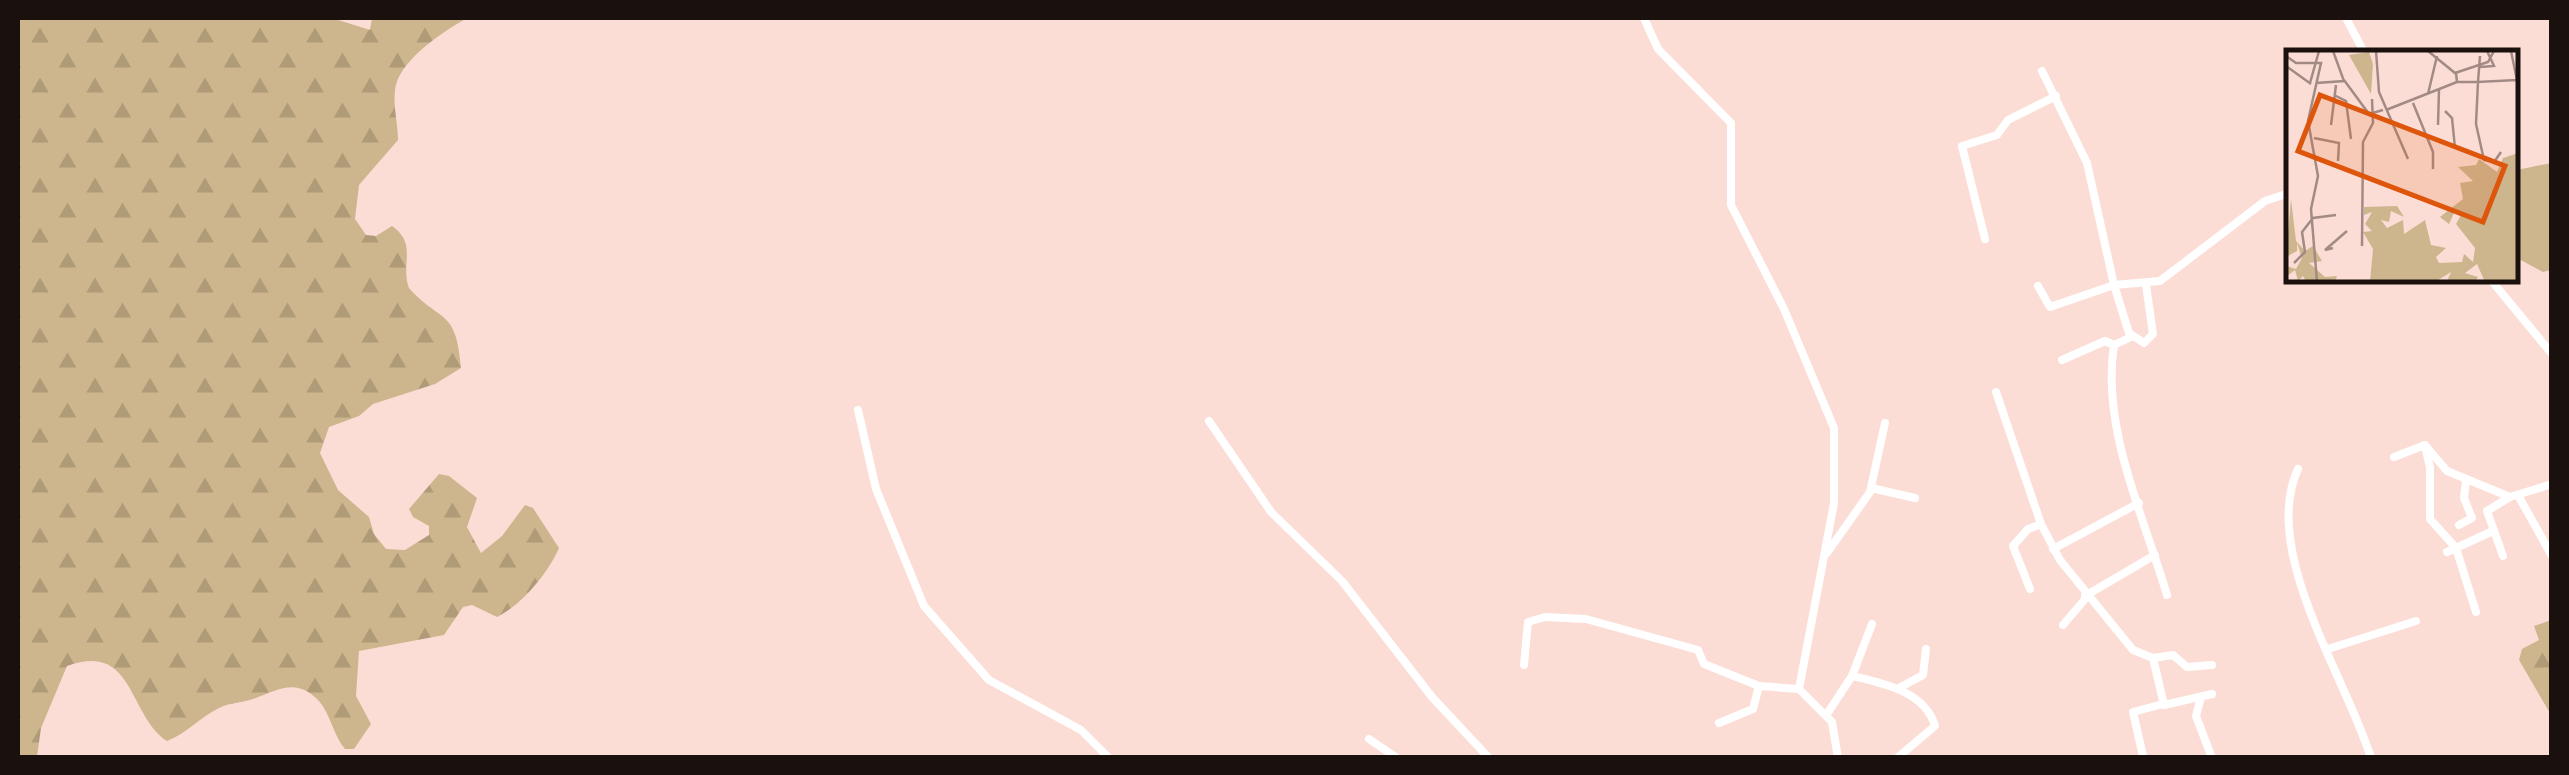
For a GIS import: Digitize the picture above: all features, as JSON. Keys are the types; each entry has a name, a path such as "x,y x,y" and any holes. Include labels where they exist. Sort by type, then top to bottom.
{"street":[{"path":"1644,18 1658,49 1731,123 1731,205 1831,415 1835,464 1827,553 1799,690"},
{"path":"2346,18 2363,50"},
{"path":"2042,71 2091,176 2114,285 2131,336 2144,342 2152,334 2146,285"},
{"path":"1985,239 1962,146 1997,134 2008,120 2056,96"},
{"path":"2038,286 2050,307 2114,285 2146,285 2164,278 2266,202 2286,194"},
{"path":"2493,282 2552,354"},
{"path":"2114,345 2131,336"},
{"path":"2062,360 2105,341 2114,345"},
{"path":"2114,345 2113,393 2125,460 2167,596"},
{"path":"1996,392 2042,524 2086,597 2139,656 2173,655 2186,667 2212,665"},
{"path":"858,410 876,489 924,606 989,680 1081,730 1109,758"},
{"path":"1209,421 1271,512 1342,581 1425,690 1489,758"},
{"path":"1827,553 1871,488 1885,423"},
{"path":"2394,457 2425,445"},
{"path":"2425,445 2447,471 2515,497 2552,556"},
{"path":"2425,445 2430,468 2430,519 2451,550 2476,612"},
{"path":"2298,469 2290,492 2289,533 2300,586 2357,710 2371,758"},
{"path":"2459,525 2472,518 2464,498 2466,480"},
{"path":"2503,556 2487,511 2552,484"},
{"path":"1871,488 1915,498"},
{"path":"2054,549 2139,503"},
{"path":"2030,589 2013,546 2028,529 2042,524"},
{"path":"2451,550 2493,531"},
{"path":"2063,624 2086,597 2155,555"},
{"path":"1524,664 1526,624 1544,616 1565,617 1698,650 1704,664 1759,686 1799,690 1832,722 1838,758"},
{"path":"2328,649 2416,621"},
{"path":"1826,714 1852,676 1872,624"},
{"path":"1898,688 1923,675 1926,649"},
{"path":"2153,658 2162,704"},
{"path":"1852,676 1898,688 1931,714 1934,726 1897,758"},
{"path":"1719,723 1753,709 1759,686"},
{"path":"2142,756 2132,712 2212,694"},
{"path":"2201,697 2196,716 2212,758"},
{"path":"1369,738 1397,758"}],"green space":[{"path":"18,18 332,18 370,30 372,18 467,18 423,48 404,69 395,91 398,140 359,185 355,219 366,235 376,236 392,226 400,233 406,247 409,288 451,325 461,368 435,384 373,404 359,416 329,427 320,453 338,490 369,517 374,534 386,549 405,550 429,535 429,526 413,517 409,509 439,474 449,476 477,498 467,527 481,553 502,536 525,505 533,508 559,548 533,587 497,617 472,605 463,607 444,635 359,651 356,696 371,724 354,749 345,749 319,701 296,688 224,706 167,741 144,715 118,672 89,661 67,666 41,728 37,757 18,757"},
{"path":"2551,163 2551,270 2543,272 2519,259 2519,170"},
{"path":"2551,620 2551,715 2519,660 2522,649 2539,640 2534,626"}]}
